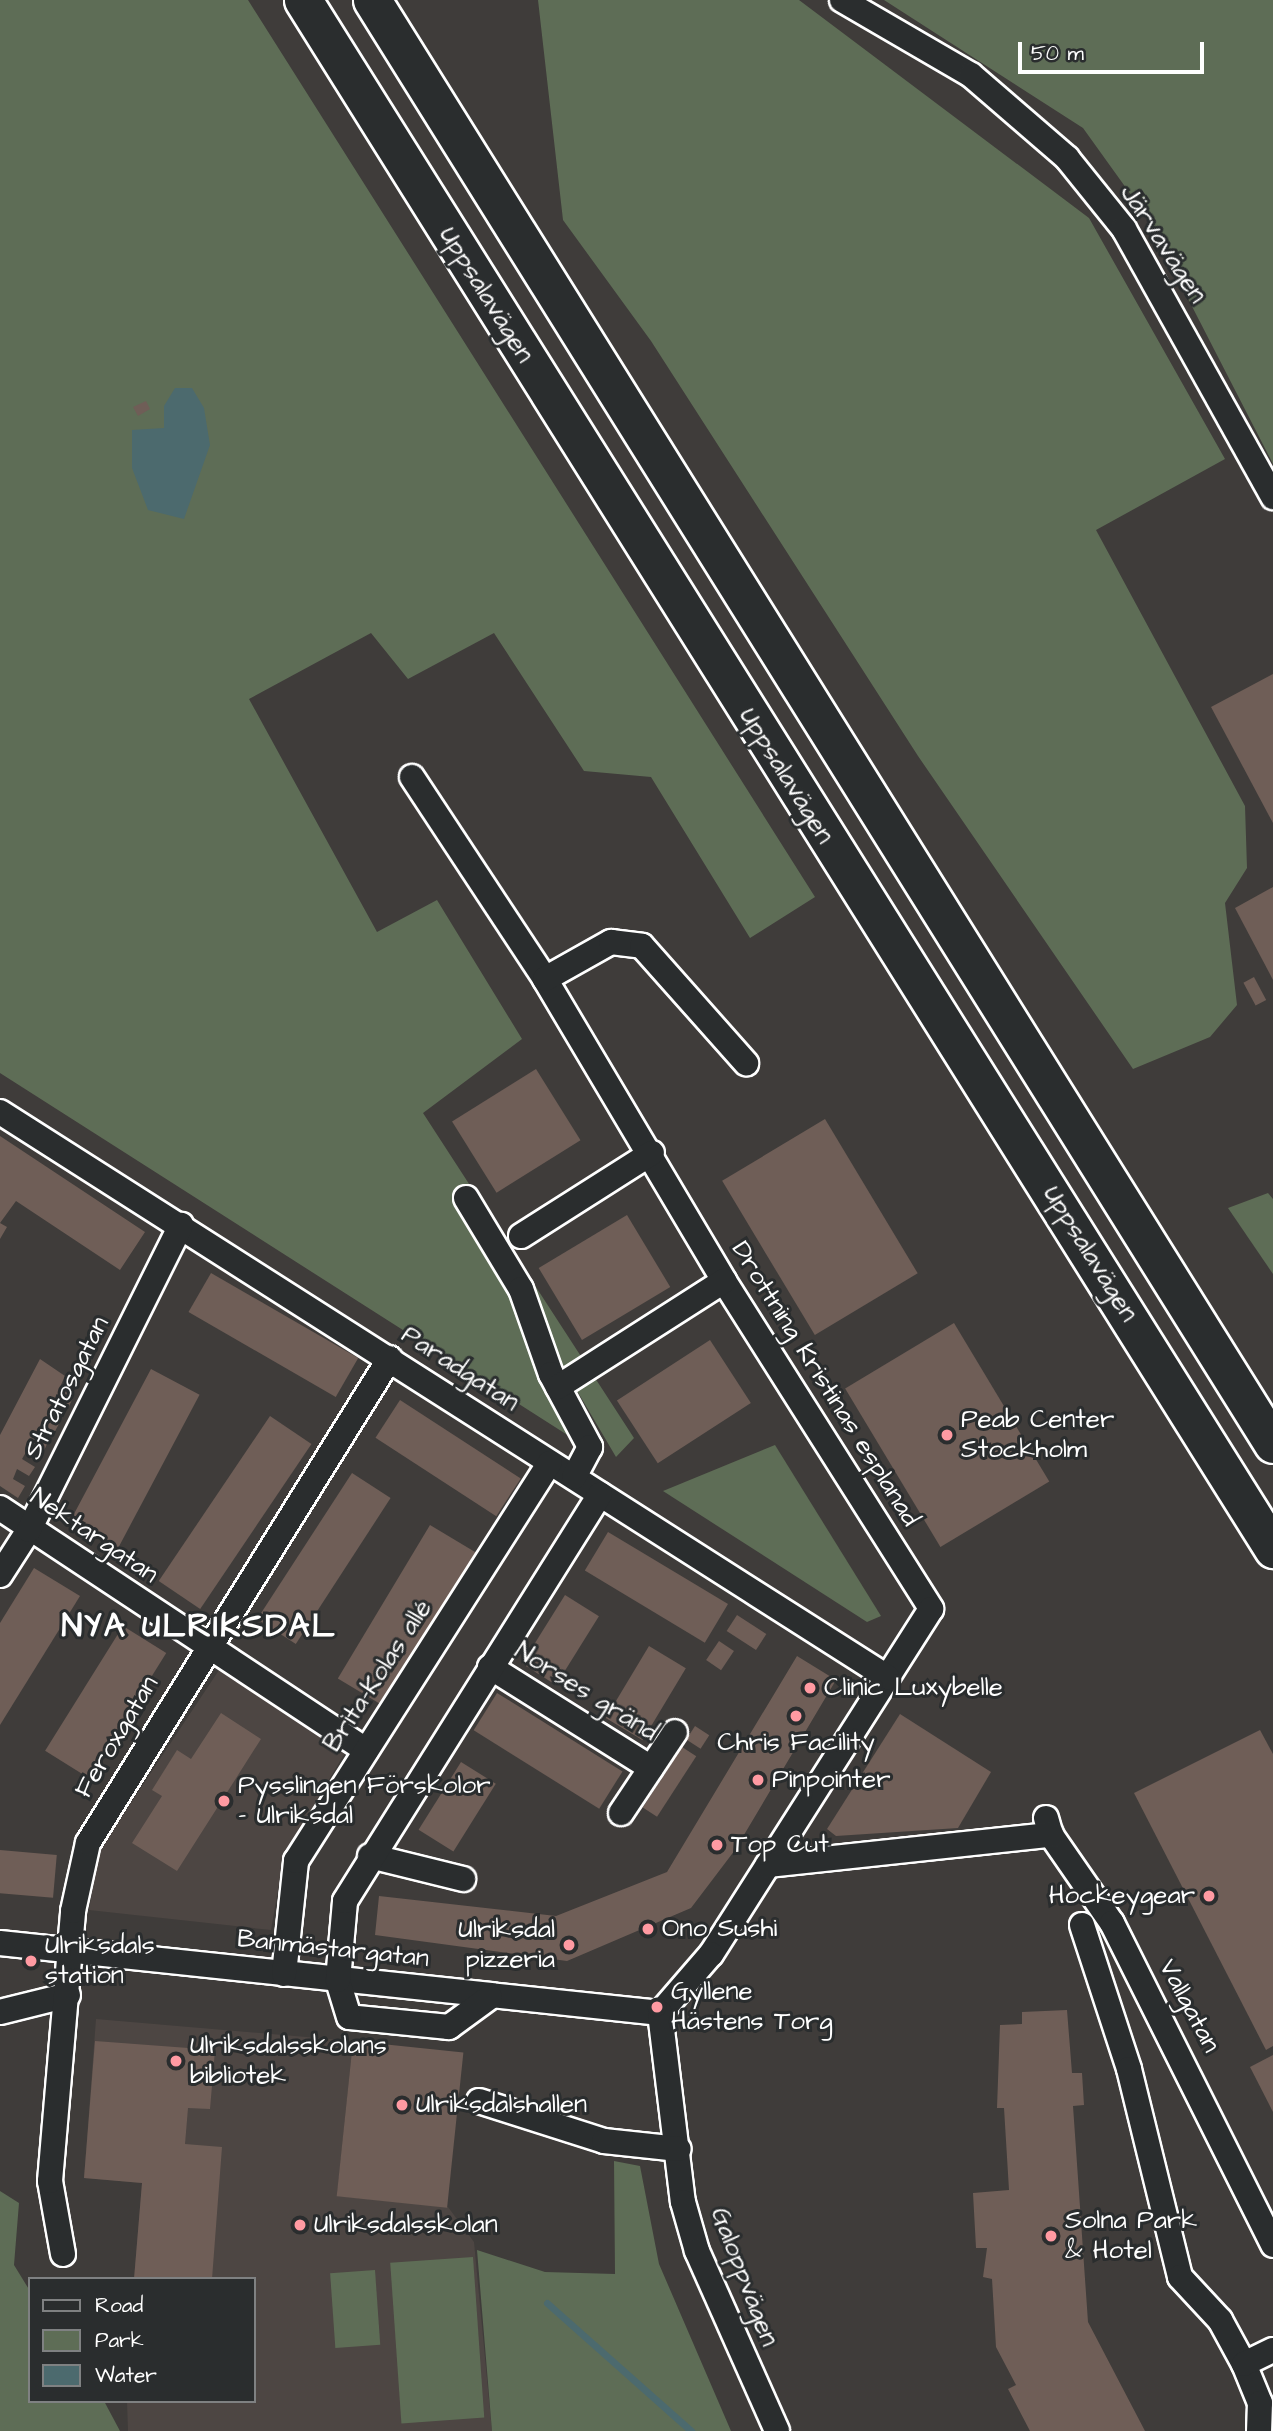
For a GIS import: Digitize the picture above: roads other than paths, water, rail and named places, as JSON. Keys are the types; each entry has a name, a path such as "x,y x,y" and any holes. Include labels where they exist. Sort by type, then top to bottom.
{"highway":[{"name":"Uppsalavägen","path":"303,0 1273,1549"},
{"name":"Uppsalavägen","path":"372,0 1273,1444"}],"street":[{"name":"Järvavägen","path":"842,0 971,75 1067,158 1125,229 1273,497"},
{"name":"Drottning Kristinas esplanad","path":"412,777 545,979 652,1153 724,1281 931,1609 711,1954 660,2013"},
{"path":"545,979 611,942 642,946 746,1063"},
{"name":"Paradgatan","path":"0,1112 390,1358 887,1678"},
{"path":"521,1236 652,1153"},
{"path":"466,1198 521,1289 558,1387 590,1447 575,1478"},
{"name":"Stratosgatan","path":"0,1575 29,1531 181,1225"},
{"path":"558,1387 724,1281"},
{"name":"Feroxgatan","path":"63,2254 50,2181 70,1950 88,1843 206,1646 390,1358"},
{"name":"Brita-Kolas allé","path":"284,1974 296,1861 550,1463"},
{"path":"490,1997 449,2027 349,2017 338,1980 345,1901 370,1856 600,1494"},
{"name":"Nektargatan","path":"0,1508 29,1531 366,1750"},
{"name":"Norses gränd","path":"490,1667 651,1768"},
{"name":"Norses gränd","path":"621,1813 675,1732"},
{"name":"Vallgatan","path":"768,1865 1049,1826 1112,1923 1267,2221 1273,2245"},
{"path":"370,1856 463,1879"},
{"path":"1083,1926 1129,2069 1180,2277 1220,2320 1244,2364 1260,2403 1259,2431"},
{"name":"Banmästargatan","path":"0,1942 490,1997 660,2013"},
{"path":"0,2012 68,1995"},
{"name":"Galoppvägen","path":"660,2013 679,2149 697,2251 777,2431"},
{"path":"479,2101 604,2141 679,2149"},
{"path":"1244,2364 1273,2350"}],"water":[{"path":"175,388 192,388 204,408 210,445 184,519 148,510 132,468 132,430 164,428 164,406"}],"waterway":[{"path":"547,2303 691,2431"}],"place":[{"name":"Peab Center Stockholm","path":"947,1435"},
{"name":"Clinic Luxybelle","path":"810,1688"},
{"name":"Chris Facility","path":"796,1716"},
{"name":"Pinpointer","path":"758,1780"},
{"name":"Pysslingen Förskolor - Ulriksdal","path":"224,1801"},
{"name":"Top Cut","path":"717,1845"},
{"name":"Hockeygear","path":"1209,1896"},
{"name":"Ono Sushi","path":"648,1929"},
{"name":"Ulriksdal pizzeria","path":"569,1945"},
{"name":"Ulriksdals station","path":"31,1961"},
{"name":"Gyllene Hästens Torg","path":"657,2007"},
{"name":"Ulriksdalsskolans bibliotek","path":"176,2061"},
{"name":"Ulriksdalshallen","path":"402,2105"},
{"name":"Ulriksdalsskolan","path":"300,2225"},
{"name":"Solna Park & Hotel","path":"1051,2236"}],"district":[{"name":"NYA ULRIKSDAL","path":"199,1627"}]}
